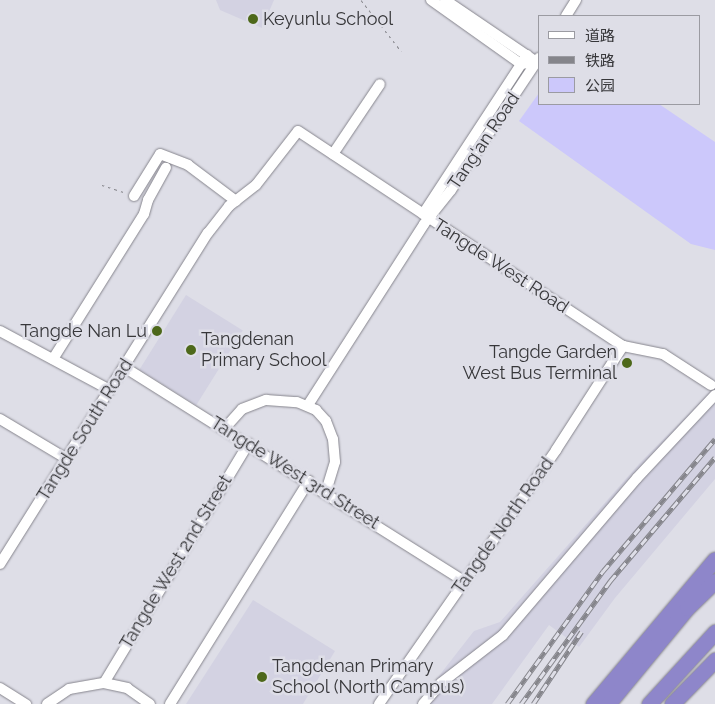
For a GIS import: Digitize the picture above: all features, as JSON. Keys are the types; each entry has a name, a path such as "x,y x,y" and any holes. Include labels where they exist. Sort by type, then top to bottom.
{"highway":[{"path":"672,608 715,546"},
{"path":"594,704 672,608 715,559"},
{"path":"608,704 686,608 715,581"},
{"path":"649,704 715,632"},
{"path":"675,703 715,660"}],"street":[{"path":"431,0 521,64 537,60"},
{"path":"445,0 537,60"},
{"path":"567,15 576,0"},
{"name":"Tang'an Road","path":"426,219 527,54"},
{"name":"Tang'an Road","path":"426,219 537,60"},
{"path":"333,154 380,84"},
{"name":"Tangde West Road","path":"298,131 426,219 623,346 663,354 711,385"},
{"name":"Tangde South Road","path":"0,564 208,233 236,201 256,184 298,131"},
{"path":"134,196 160,154 188,165 236,201"},
{"path":"53,359 144,214 148,200 166,168"},
{"path":"308,405 426,219"},
{"path":"0,331 110,390"},
{"name":"Tangde North Road","path":"379,704 556,450 623,346"},
{"name":"Tangde West 3rd Street","path":"124,367 309,480 464,581"},
{"path":"424,704 441,683 503,636 637,478 715,395"},
{"path":"225,428 242,409 255,403 278,400 308,405 321,414 333,439 335,462 326,491"},
{"path":"0,419 67,459"},
{"name":"Tangde West 2nd Street","path":"104,682 249,443"},
{"path":"170,704 309,480"},
{"path":"47,704 69,689 104,682 127,688 150,704"},
{"path":"0,688 26,704"}],"path":[{"path":"361,0 401,51"},
{"path":"102,185 134,196"}],"shaded area":[{"name":"Keyunlu School","path":"216,0 274,0 262,28 220,10"},
{"name":"Tangdenan Primary School","path":"186,295 243,331 196,405 139,370"},
{"path":"715,387 715,479 615,598 579,647 549,625 492,704 417,704 474,631 500,622 640,463"},
{"name":"Tangdenan Primary School (North Campus)","path":"253,600 335,651 303,704 186,704"}],"green space":[{"path":"538,94 538,105 660,105 715,142 715,250 691,244 519,121"}],"railway":[{"path":"507,704 603,571 715,439"},
{"path":"521,704 610,581 715,457"},
{"path":"533,704 581,632"}],"place":[{"name":"Keyunlu School","path":"253,19"},
{"name":"Tangde Nan Lu","path":"157,331"},
{"name":"Tangdenan Primary School","path":"191,350"},
{"name":"Tangde Garden West Bus Terminal","path":"627,363"},
{"name":"Tangdenan Primary School (North Campus)","path":"262,677"}]}
